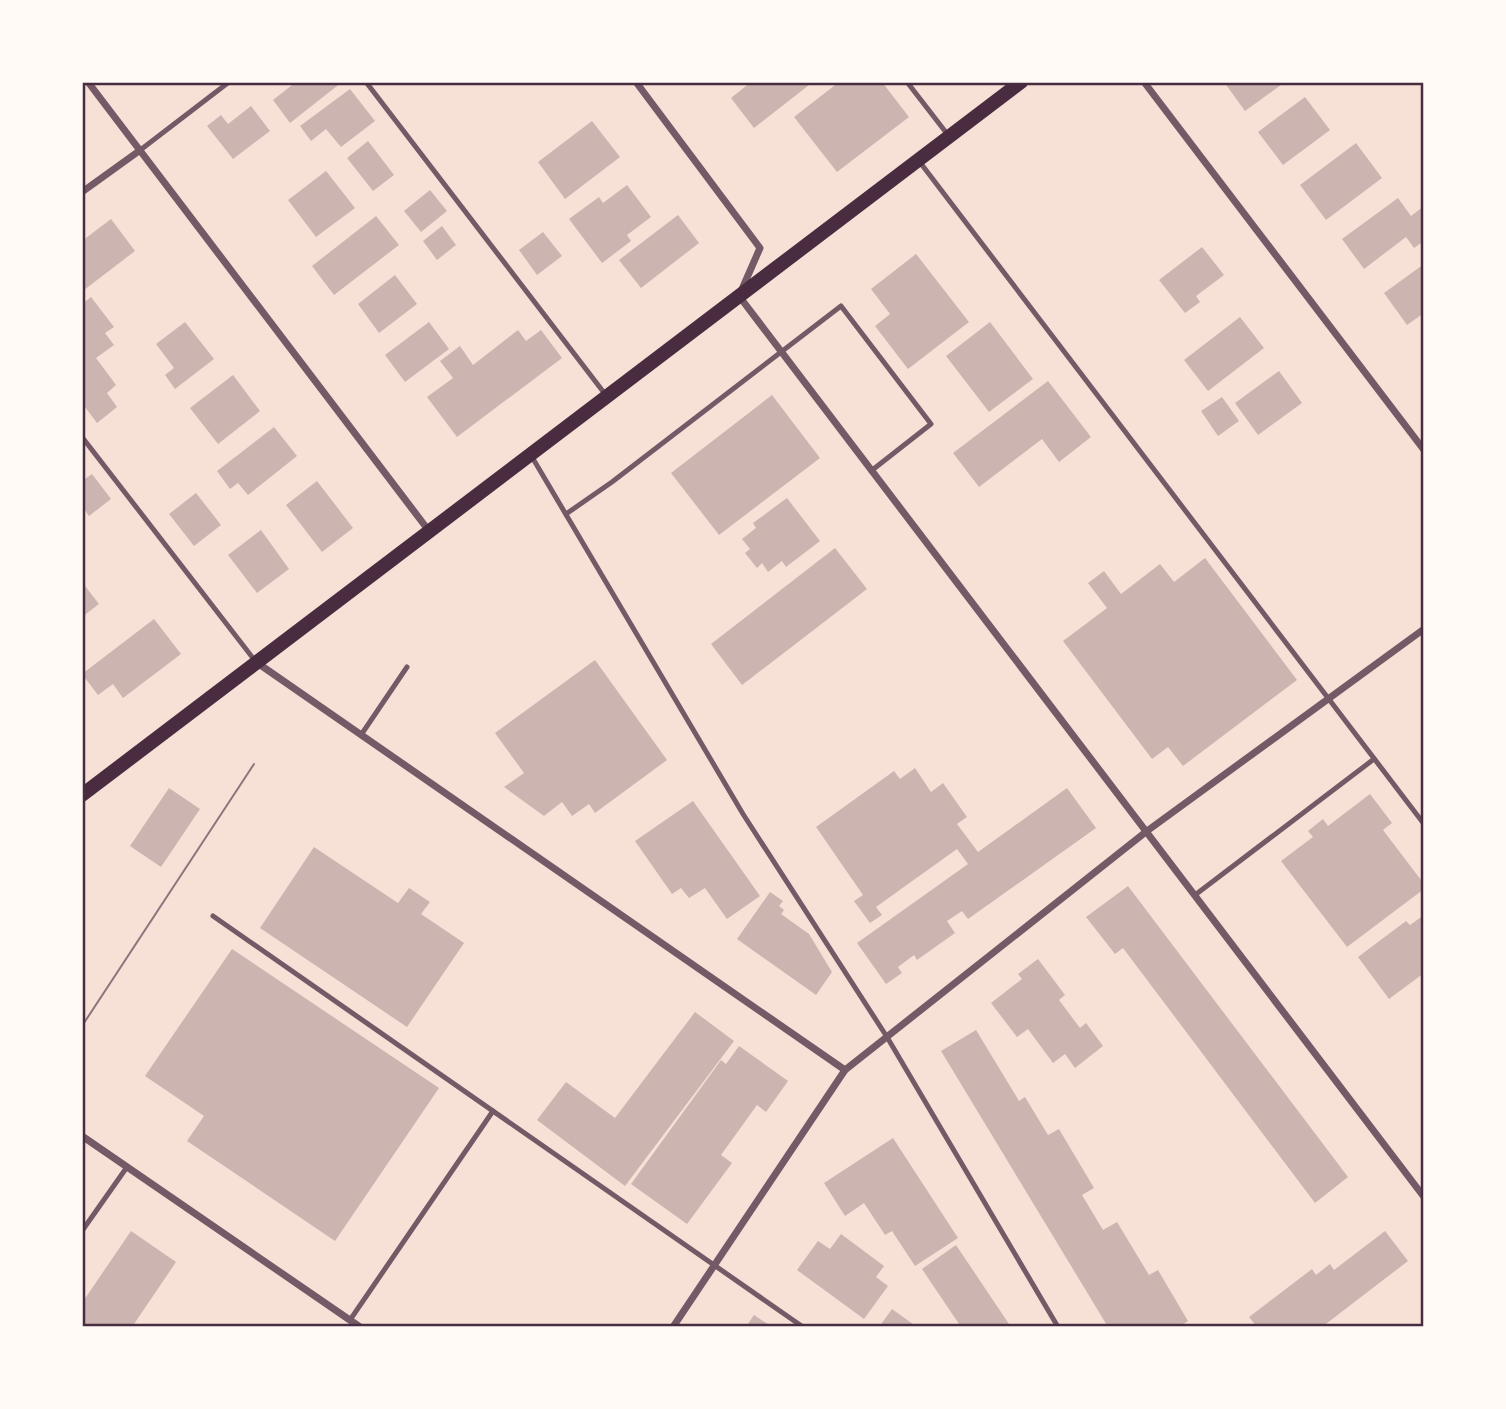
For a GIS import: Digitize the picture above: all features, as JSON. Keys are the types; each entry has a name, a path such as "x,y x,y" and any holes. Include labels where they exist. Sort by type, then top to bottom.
{"main road":[{"path":"82,795 1021,82"}],"street":[{"path":"89,82 429,531"},
{"path":"636,82 760,248 739,296 1424,1197"},
{"path":"1144,82 1424,450"},
{"path":"82,192 139,151"},
{"path":"673,1327 845,1070 1147,831 1424,629"},
{"path":"256,662 845,1070"},
{"path":"82,1136 360,1327"}],"lane":[{"path":"139,151 229,82"},
{"path":"366,82 607,397"},
{"path":"907,82 949,137"},
{"path":"918,160 1424,824"},
{"path":"566,514 612,482 841,306 931,424 872,471"},
{"path":"82,437 256,662"},
{"path":"531,454 743,814 887,1037 1058,1327"},
{"path":"361,735 407,667"},
{"path":"1195,895 1374,759"},
{"path":"213,916 803,1327"},
{"path":"350,1320 493,1111"},
{"path":"82,1231 127,1167"}],"building":[{"path":"296,82 342,82 290,123 273,100"},
{"path":"751,82 807,82 809,85 754,128 731,98"},
{"path":"839,82 882,82 909,117 837,172 794,117"},
{"path":"1224,82 1285,82 1245,111"},
{"path":"350,89 375,121 341,147 326,129 311,141 300,126"},
{"path":"1305,97 1330,130 1283,165 1258,132"},
{"path":"251,106 270,131 233,159 207,126 221,115 228,124"},
{"path":"592,121 620,157 565,199 538,162"},
{"path":"368,141 394,175 373,191 347,158"},
{"path":"1356,143 1382,178 1326,220 1300,185"},
{"path":"326,171 355,208 316,237 288,200"},
{"path":"627,185 651,217 627,235 631,241 602,263 569,219 599,197 603,203"},
{"path":"430,190 447,211 421,232 404,211"},
{"path":"1398,198 1411,216 1424,206 1424,241 1414,248 1406,237 1364,269 1342,239"},
{"path":"678,215 699,243 641,288 619,260"},
{"path":"376,216 399,245 334,295 312,266"},
{"path":"111,219 135,251 84,290 82,241"},
{"path":"442,226 456,245 437,260 423,241"},
{"path":"543,232 562,256 537,275 519,250"},
{"path":"1202,247 1224,275 1196,296 1200,302 1185,313 1159,280"},
{"path":"916,254 969,322 908,369 875,326 890,314 871,289"},
{"path":"1424,264 1424,313 1407,325 1384,293"},
{"path":"395,275 417,304 379,333 358,304"},
{"path":"91,297 114,327 105,333 114,345 96,358 116,385 107,393 117,407 97,423 82,403 82,304"},
{"path":"1240,317 1264,348 1208,391 1184,360"},
{"path":"185,322 214,359 175,389 165,375 174,368 156,344"},
{"path":"429,322 449,349 405,382 385,355"},
{"path":"990,322 1033,379 989,412 946,356"},
{"path":"518,330 526,341 541,330 562,358 457,437 427,397 453,378 440,361 460,346 473,365"},
{"path":"1279,371 1302,403 1258,435 1235,403"},
{"path":"233,375 260,411 218,444 190,408"},
{"path":"1048,381 1091,437 1059,462 1042,439 979,487 953,453"},
{"path":"772,395 820,458 719,535 671,473"},
{"path":"1222,397 1239,421 1218,436 1201,411"},
{"path":"274,427 297,456 248,495 238,483 230,489 217,471"},
{"path":"92,474 111,499 89,516 82,506 82,481"},
{"path":"317,481 353,528 322,552 286,505"},
{"path":"196,493 221,525 194,546 169,514"},
{"path":"787,498 820,541 786,567 782,561 768,572 762,563 757,568 745,553 750,549 742,539 756,528 753,523"},
{"path":"261,530 289,569 257,593 228,555"},
{"path":"835,548 867,589 742,685 711,644"},
{"path":"1205,558 1297,680 1183,766 1168,747 1152,759 1063,641 1107,608 1088,583 1104,571 1121,594 1160,564 1174,582"},
{"path":"82,582 99,604 82,617"},
{"path":"154,619 181,654 123,698 113,684 98,695 82,674"},
{"path":"595,660 667,760 595,813 589,804 572,816 562,802 544,816 504,787 524,773 495,733"},
{"path":"915,768 931,792 943,783 967,817 957,824 978,852 1067,788 1096,828 968,919 962,911 947,921 955,933 917,960 914,955 898,967 902,973 886,984 857,943 968,864 957,849 876,907 882,915 870,923 854,901 863,895 816,827 894,771 900,779"},
{"path":"169,788 200,809 161,867 130,846"},
{"path":"1370,794 1392,823 1383,830 1424,884 1424,889 1347,947 1281,861 1313,837 1308,831 1323,819 1328,826"},
{"path":"693,801 760,896 727,919 705,888 689,898 681,888 672,894 635,841"},
{"path":"314,847 398,903 409,888 430,902 421,914 464,943 407,1027 260,928"},
{"path":"1128,886 1348,1177 1315,1203 1123,948 1115,954 1086,917"},
{"path":"770,892 783,901 779,906 784,910 781,914 809,934 832,972 816,995 737,939"},
{"path":"1424,915 1424,973 1389,999 1358,957 1406,921 1410,925"},
{"path":"232,949 439,1088 335,1241 187,1141 204,1116 145,1076"},
{"path":"1038,959 1065,995 1059,1000 1080,1028 1086,1023 1103,1046 1075,1068 1065,1054 1053,1063 1028,1029 1017,1037 991,1003 1022,979 1018,974"},
{"path":"695,1012 734,1041 625,1186 537,1120 566,1082 615,1118"},
{"path":"976,1030 1019,1101 1025,1097 1048,1135 1059,1129 1094,1188 1082,1195 1103,1230 1117,1222 1149,1275 1158,1270 1188,1321 1179,1327 1108,1327 941,1051"},
{"path":"739,1046 788,1081 766,1112 757,1105 721,1155 732,1163 687,1224 631,1184 721,1060 726,1064"},
{"path":"893,1138 958,1238 915,1266 892,1231 885,1235 864,1203 845,1216 824,1183"},
{"path":"131,1231 176,1262 132,1327 82,1327 82,1303"},
{"path":"1385,1231 1408,1261 1322,1327 1257,1327 1249,1317 1312,1269 1316,1275 1330,1264 1334,1270"},
{"path":"841,1234 884,1266 876,1277 888,1286 864,1319 797,1270 818,1241 830,1249"},
{"path":"956,1245 1011,1327 961,1327 922,1269"},
{"path":"892,1309 917,1327 879,1327"},
{"path":"754,1315 772,1327 746,1327"}],"tram line":[{"path":"82,1026 254,764"}]}
